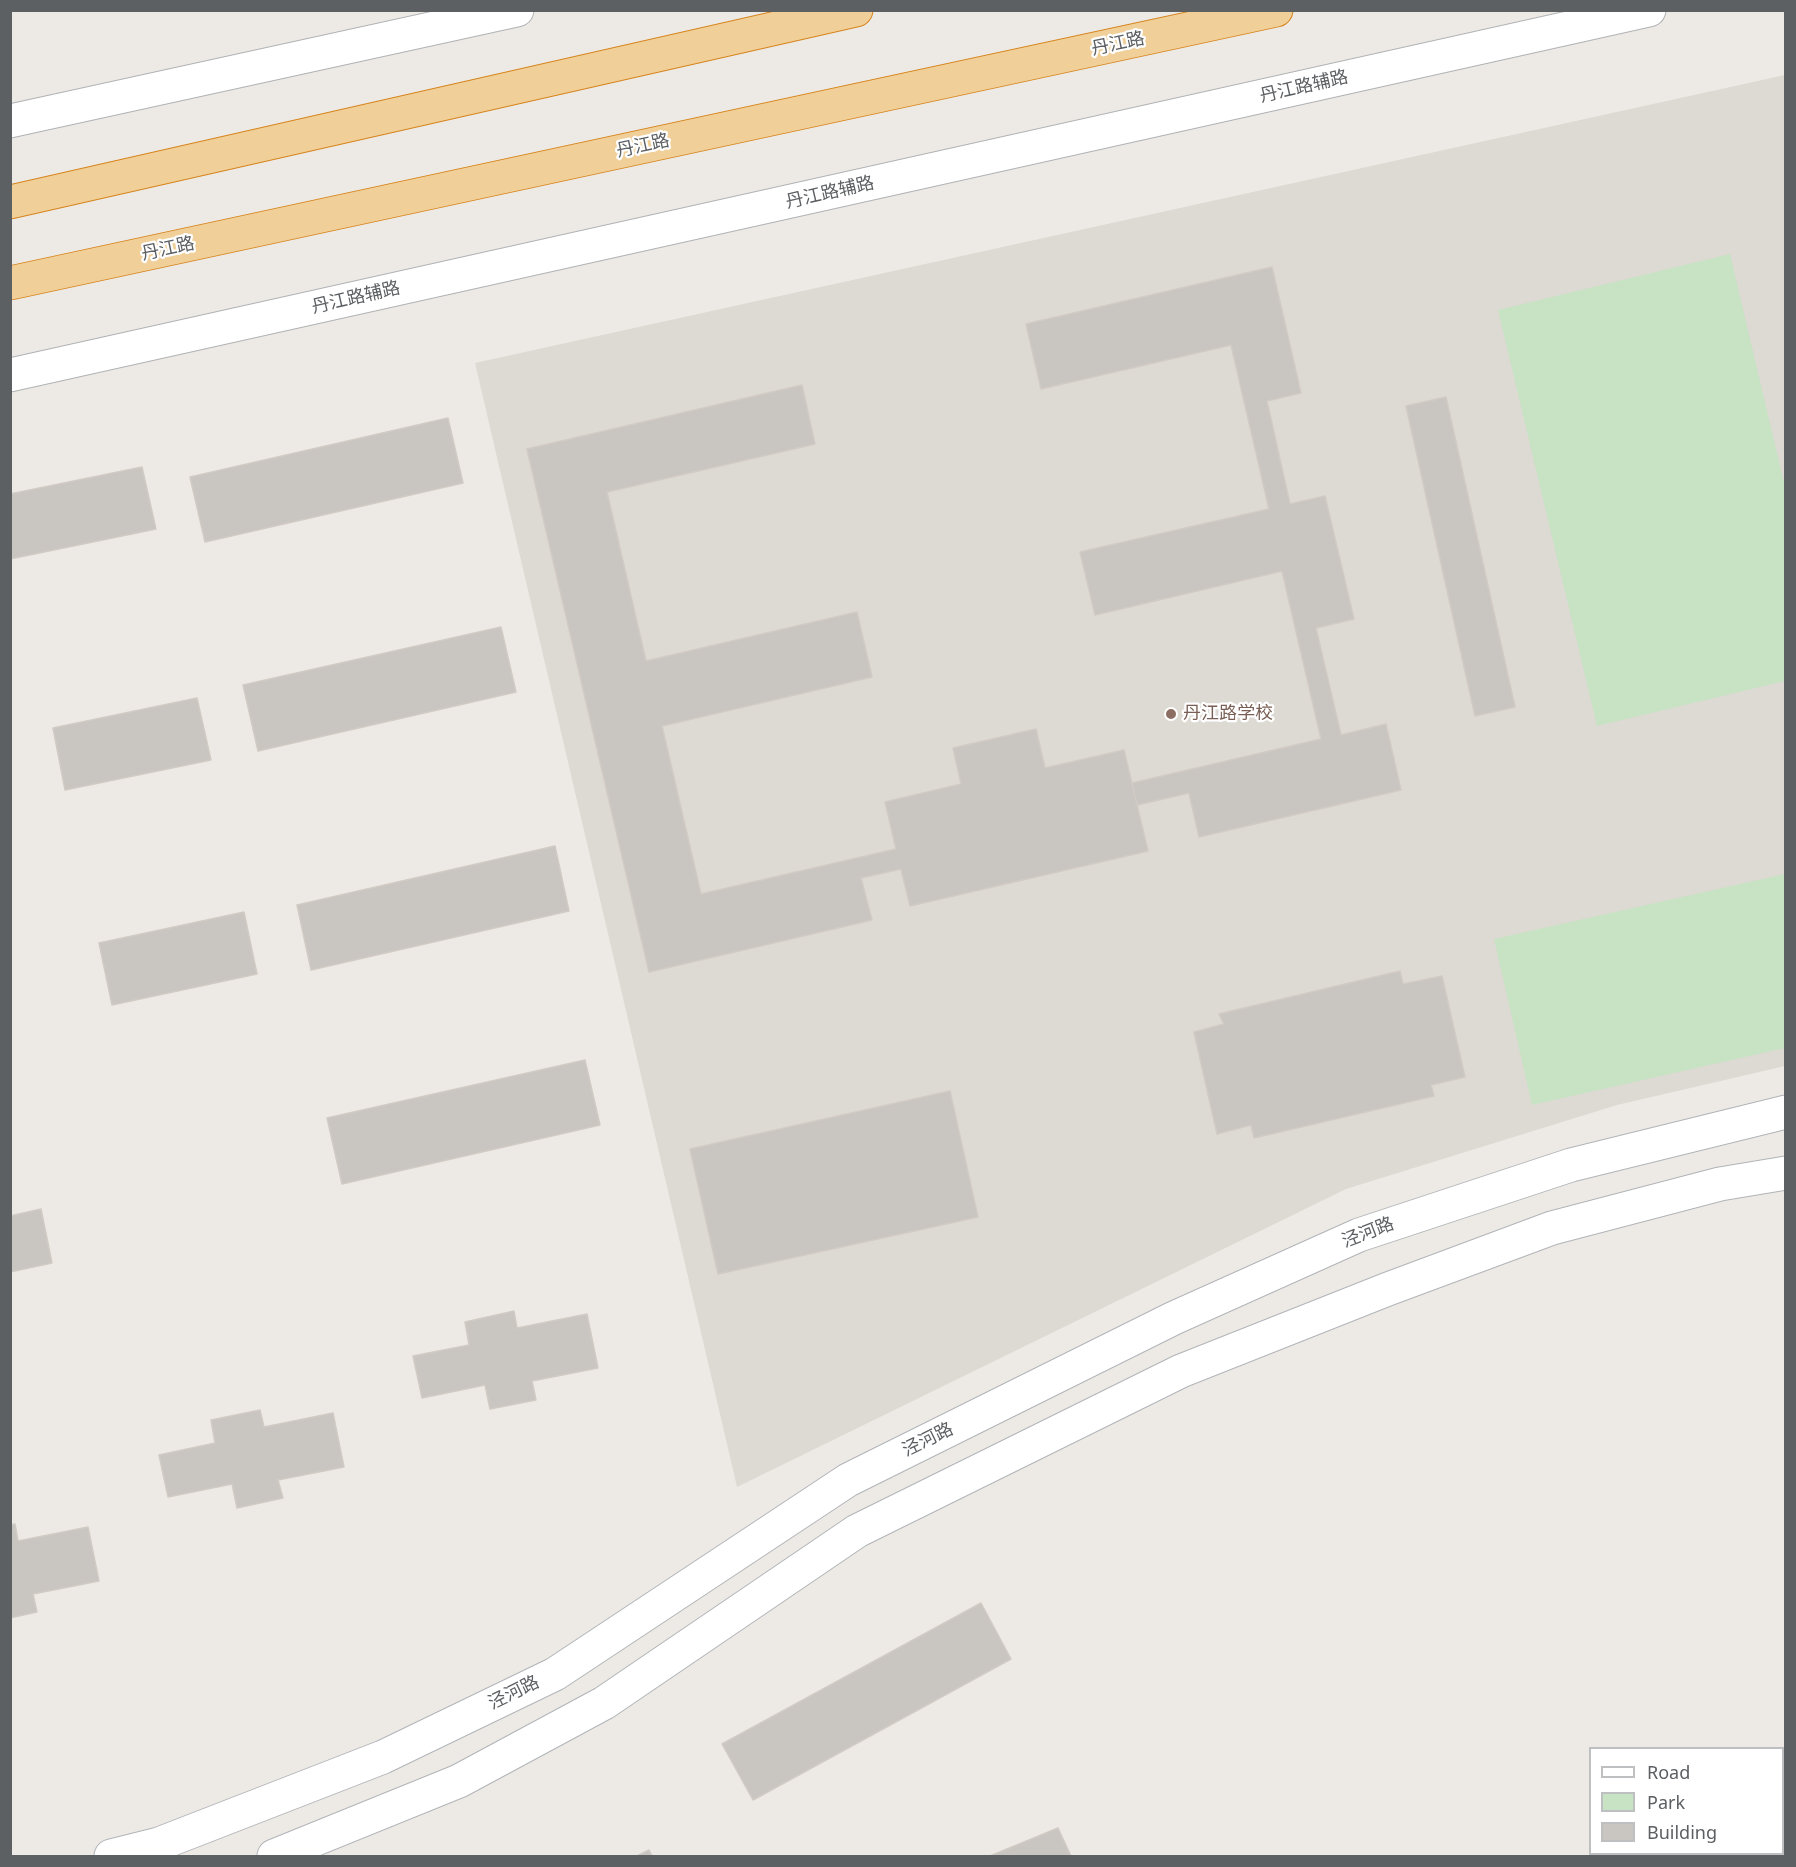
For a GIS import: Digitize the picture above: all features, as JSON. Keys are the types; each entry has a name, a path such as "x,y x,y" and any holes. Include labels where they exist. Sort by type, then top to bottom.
{"highway":[{"path":"10,202 855,10"},
{"name":"丹江路","path":"10,283 1276,10"}],"street":[{"path":"10,121 517,10"},
{"name":"丹江路辅路","path":"10,375 1649,10"},
{"name":"泾河路","path":"111,1857 159,1844 383,1757 555,1674 848,1480 1174,1318 1348,1240 1571,1165 1785,1112"},
{"path":"274,1857 459,1781 604,1703 858,1531 1181,1371 1388,1289 1552,1228 1720,1184 1785,1173"}],"shaded area":[{"name":"丹江路学校","path":"1785,75 1785,1066 1617,1105 1346,1189 737,1487 475,363"}],"green space":[{"path":"1730,254 1785,487 1785,681 1597,726 1498,310"},
{"path":"1785,874 1785,1048 1532,1105 1494,939"}],"building":[{"path":"1272,267 1301,393 1267,401 1290,504 1325,496 1354,619 1316,628 1341,735 1386,724 1401,790 1199,837 1189,793 1137,805 1132,783 1321,739 1282,571 1095,615 1080,552 1269,509 1231,345 1041,389 1026,324"},
{"path":"802,385 815,444 607,492 646,661 857,612 872,677 662,726 701,894 896,849 885,802 961,784 953,748 1036,729 1045,768 1124,750 1148,851 910,906 901,869 861,878 872,920 649,972 527,449"},
{"path":"1446,397 1515,707 1475,716 1406,406"},
{"path":"448,418 463,483 205,542 190,477"},
{"path":"142,467 156,529 10,559 10,494"},
{"path":"501,627 516,692 258,751 243,685"},
{"path":"197,698 211,760 65,790 53,728"},
{"path":"555,846 569,911 311,970 297,905"},
{"path":"244,912 257,974 112,1005 99,943"},
{"path":"1400,971 1403,984 1442,976 1465,1077 1431,1085 1434,1096 1254,1138 1251,1125 1217,1134 1194,1032 1224,1024 1219,1014"},
{"path":"585,1060 600,1125 342,1184 327,1118"},
{"path":"950,1091 978,1217 718,1274 690,1149"},
{"path":"41,1209 52,1263 10,1272 10,1216"},
{"path":"514,1311 517,1328 587,1314 598,1368 532,1381 536,1400 490,1409 485,1385 422,1398 413,1356 469,1345 465,1322"},
{"path":"260,1410 264,1427 333,1413 344,1467 278,1480 283,1498 237,1508 232,1484 168,1497 159,1455 215,1443 211,1420"},
{"path":"15,1524 18,1541 88,1527 99,1581 33,1594 37,1612 10,1618 10,1525"},
{"path":"981,1603 1011,1659 753,1800 722,1744"},
{"path":"1058,1828 1071,1856 990,1856"},
{"path":"1784,1840 1786,1840 1786,1856 1716,1856 1784,1855"},
{"path":"649,1850 652,1856 637,1856"}],"place":[{"name":"丹江路学校","path":"1171,714"}]}
